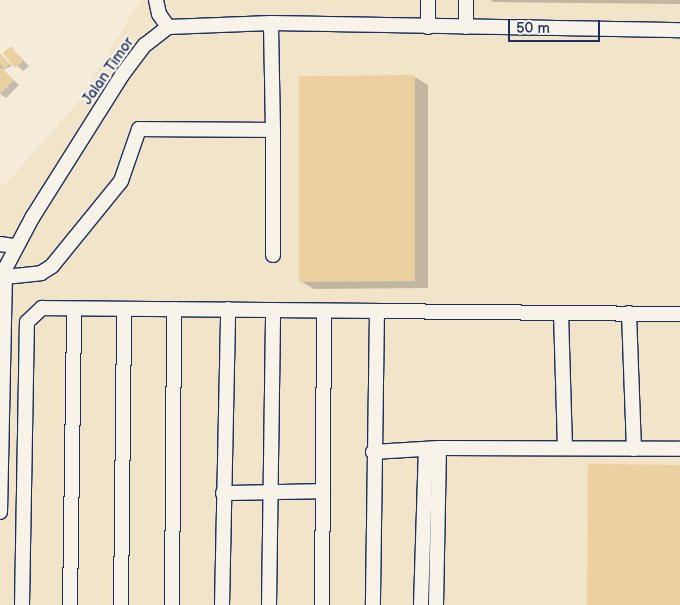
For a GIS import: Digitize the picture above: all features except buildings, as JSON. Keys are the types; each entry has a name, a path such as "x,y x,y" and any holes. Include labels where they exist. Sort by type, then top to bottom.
{"street":[{"path":"156,0 159,14 168,27 271,23 466,28 680,30"},
{"path":"428,0 428,27"},
{"path":"466,0 466,28"},
{"path":"271,23 273,255"},
{"name":"Jalan Timor","path":"0,512 4,277 15,246 122,75 145,45 168,27"},
{"path":"4,277 41,273 52,266 121,181 139,129 273,130"},
{"path":"0,244 15,246"},
{"path":"22,605 27,322 42,308 680,314"},
{"path":"70,605 74,309"},
{"path":"172,605 174,309"},
{"path":"222,605 228,309"},
{"path":"121,605 124,310"},
{"path":"268,605 273,310"},
{"path":"372,605 373,452 377,311"},
{"path":"322,605 324,312"},
{"path":"561,312 565,448"},
{"path":"629,313 634,448"},
{"path":"373,452 433,449 680,449"},
{"path":"421,605 433,449"},
{"path":"433,449 436,605"},
{"path":"223,493 323,491"}],"shaded area":[{"path":"141,0 680,0 680,605 0,605 0,185 5,185 77,103"}]}
